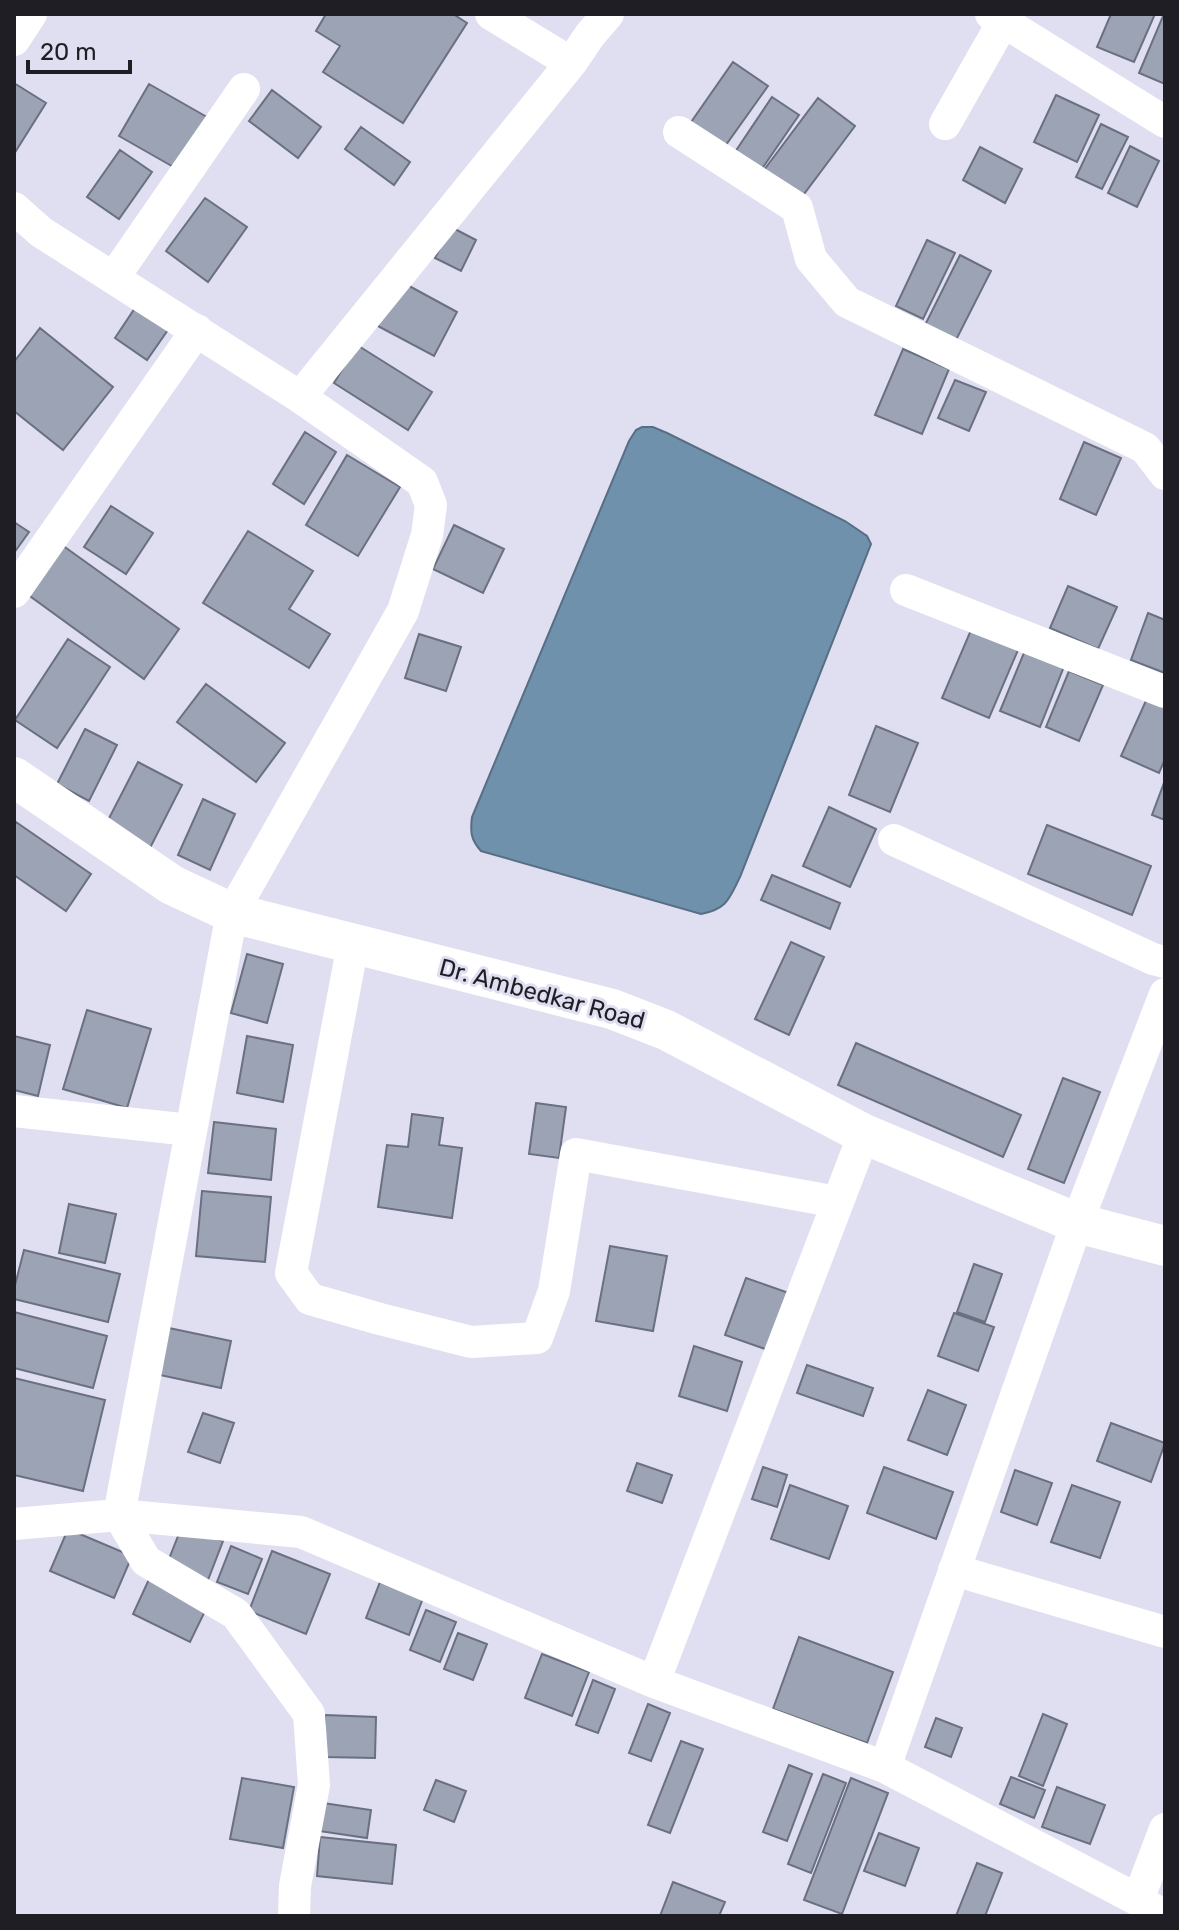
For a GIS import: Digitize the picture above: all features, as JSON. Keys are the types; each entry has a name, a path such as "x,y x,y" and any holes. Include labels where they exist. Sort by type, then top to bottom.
{"street":[{"path":"14,40 31,14"},
{"path":"491,14 571,63"},
{"path":"300,397 608,14"},
{"path":"945,124 997,18 1165,122"},
{"path":"114,277 244,89"},
{"path":"679,132 797,208 811,259 847,302 1145,448 1165,474"},
{"path":"14,208 41,232 300,397 422,482 431,505 427,535 403,611 232,913 119,1515 146,1561 236,1614 309,1714 314,1785 295,1886 294,1916"},
{"path":"14,592 197,330"},
{"path":"906,590 1165,692"},
{"name":"Dr. Ambedkar Road","path":"14,777 172,885 232,913 612,1009 666,1030 864,1134 1077,1223 1165,1246"},
{"path":"894,840 1165,962"},
{"path":"353,944 291,1273 310,1299 471,1342 537,1338 554,1291 576,1154 837,1202"},
{"path":"885,1767 1077,1223 1165,994"},
{"path":"14,1111 190,1130"},
{"path":"654,1682 864,1134"},
{"path":"14,1524 119,1515 301,1532 654,1682 885,1767 1151,1908 1165,1829"},
{"path":"954,1570 1165,1632"}],"water":[{"path":"642,427 653,427 667,433 845,521 867,536 871,544 740,877 722,906 701,914 481,851 471,831 472,817 629,441"}],"building":[{"path":"326,14 453,14 467,23 403,123 323,72 340,46 316,31"},
{"path":"1111,14 1155,14 1134,62 1097,47"},
{"path":"1165,17 1165,84 1139,73"},
{"path":"733,62 768,86 723,149 689,125"},
{"path":"14,83 46,103 14,154"},
{"path":"149,84 207,117 177,169 119,136"},
{"path":"272,90 321,127 298,158 249,121"},
{"path":"1056,95 1099,115 1077,162 1034,142"},
{"path":"772,97 799,115 759,173 733,155"},
{"path":"818,98 855,126 801,198 764,170"},
{"path":"1101,124 1128,137 1102,189 1076,177"},
{"path":"361,127 410,162 394,185 345,149"},
{"path":"1130,146 1159,161 1137,207 1108,193"},
{"path":"980,147 1022,169 1005,203 963,180"},
{"path":"120,150 152,172 119,219 87,197"},
{"path":"205,198 247,227 208,282 166,251"},
{"path":"451,227 476,240 461,271 435,258"},
{"path":"927,240 955,253 923,319 896,306"},
{"path":"960,255 991,271 956,340 925,325"},
{"path":"400,281 457,312 434,356 376,325"},
{"path":"137,305 170,327 147,360 115,338"},
{"path":"40,328 113,387 63,450 14,411 14,362"},
{"path":"357,345 432,392 408,430 334,383"},
{"path":"903,349 949,369 922,434 875,415"},
{"path":"955,380 986,392 969,431 938,418"},
{"path":"305,432 336,452 304,504 273,484"},
{"path":"1084,442 1121,458 1096,515 1060,499"},
{"path":"347,455 400,487 358,556 306,525"},
{"path":"111,506 153,533 126,574 84,547"},
{"path":"14,522 29,532 14,553"},
{"path":"454,525 504,549 483,593 433,569"},
{"path":"248,531 313,571 289,609 330,634 309,668 203,603"},
{"path":"62,545 179,629 144,679 27,594"},
{"path":"1068,586 1117,607 1098,649 1050,628"},
{"path":"1148,613 1165,620 1165,673 1131,660"},
{"path":"974,623 1021,643 989,718 942,698"},
{"path":"419,634 461,647 446,691 405,678"},
{"path":"68,639 110,667 57,748 15,720"},
{"path":"1026,648 1065,664 1040,727 1000,711"},
{"path":"1069,671 1103,685 1079,741 1046,727"},
{"path":"206,684 285,743 256,782 177,722"},
{"path":"1149,694 1165,701 1165,759 1159,773 1121,756"},
{"path":"876,726 918,743 890,812 849,795"},
{"path":"85,729 117,745 89,801 57,784"},
{"path":"138,762 182,785 150,848 105,826"},
{"path":"1165,780 1165,820 1152,815"},
{"path":"203,799 235,814 210,870 178,855"},
{"path":"829,807 876,829 850,887 803,866"},
{"path":"16,822 91,874 66,911 14,875"},
{"path":"1047,825 1151,866 1132,915 1028,874"},
{"path":"772,875 840,903 830,929 761,900"},
{"path":"791,942 824,957 789,1035 755,1019"},
{"path":"247,954 283,964 267,1023 231,1013"},
{"path":"87,1010 151,1029 127,1108 63,1089"},
{"path":"14,1036 50,1045 38,1096 14,1090"},
{"path":"247,1036 293,1045 283,1102 237,1093"},
{"path":"856,1043 1021,1115 1003,1157 838,1085"},
{"path":"1063,1078 1100,1092 1064,1183 1028,1169"},
{"path":"536,1103 566,1107 559,1158 529,1154"},
{"path":"412,1114 443,1118 439,1145 462,1148 452,1218 378,1207 387,1145 408,1147"},
{"path":"214,1122 276,1129 271,1180 208,1173"},
{"path":"202,1191 271,1197 265,1262 196,1256"},
{"path":"69,1204 116,1214 105,1263 59,1253"},
{"path":"610,1246 667,1256 653,1331 596,1321"},
{"path":"24,1250 120,1274 108,1322 14,1299"},
{"path":"974,1264 1002,1274 985,1322 957,1312"},
{"path":"746,1278 789,1293 768,1350 725,1335"},
{"path":"14,1312 107,1336 93,1388 14,1368"},
{"path":"954,1313 994,1327 978,1371 938,1356"},
{"path":"169,1328 231,1341 221,1388 160,1375"},
{"path":"694,1346 742,1362 727,1411 679,1396"},
{"path":"807,1365 873,1388 863,1416 797,1393"},
{"path":"14,1378 105,1400 83,1491 14,1475"},
{"path":"928,1390 966,1405 947,1455 908,1440"},
{"path":"203,1413 234,1423 220,1463 188,1452"},
{"path":"1111,1423 1165,1443 1151,1482 1097,1461"},
{"path":"637,1463 672,1475 662,1503 627,1491"},
{"path":"763,1467 787,1475 777,1507 752,1499"},
{"path":"884,1467 953,1492 936,1539 867,1513"},
{"path":"1015,1470 1052,1483 1037,1525 1001,1512"},
{"path":"790,1485 848,1506 829,1559 771,1539"},
{"path":"1072,1485 1120,1502 1100,1558 1051,1542"},
{"path":"182,1526 223,1541 208,1580 167,1564"},
{"path":"68,1529 132,1556 114,1598 50,1571"},
{"path":"231,1546 262,1559 248,1594 217,1582"},
{"path":"272,1551 330,1574 306,1634 249,1611"},
{"path":"150,1577 208,1605 190,1642 133,1614"},
{"path":"380,1582 423,1598 409,1635 366,1618"},
{"path":"426,1610 456,1622 440,1662 410,1650"},
{"path":"458,1633 487,1644 473,1680 444,1669"},
{"path":"799,1637 893,1672 867,1743 773,1709"},
{"path":"542,1654 589,1672 572,1716 525,1698"},
{"path":"593,1680 615,1689 598,1733 576,1725"},
{"path":"648,1704 670,1713 651,1761 629,1753"},
{"path":"1043,1714 1067,1724 1043,1786 1019,1776"},
{"path":"325,1715 376,1717 375,1758 324,1757"},
{"path":"936,1718 962,1728 951,1757 925,1747"},
{"path":"681,1741 703,1749 670,1833 648,1825"},
{"path":"789,1765 812,1774 787,1841 763,1832"},
{"path":"823,1774 846,1783 811,1873 788,1864"},
{"path":"1011,1777 1045,1790 1034,1818 1000,1804"},
{"path":"242,1778 294,1787 283,1848 230,1839"},
{"path":"851,1778 888,1793 842,1914 804,1900"},
{"path":"436,1780 466,1791 454,1822 424,1810"},
{"path":"1057,1787 1105,1805 1090,1844 1042,1827"},
{"path":"323,1803 371,1810 367,1838 319,1831"},
{"path":"879,1833 919,1848 905,1886 864,1871"},
{"path":"320,1837 396,1845 392,1884 317,1876"},
{"path":"977,1863 1002,1873 985,1916 956,1916"},
{"path":"673,1882 725,1902 719,1916 660,1916"}]}
